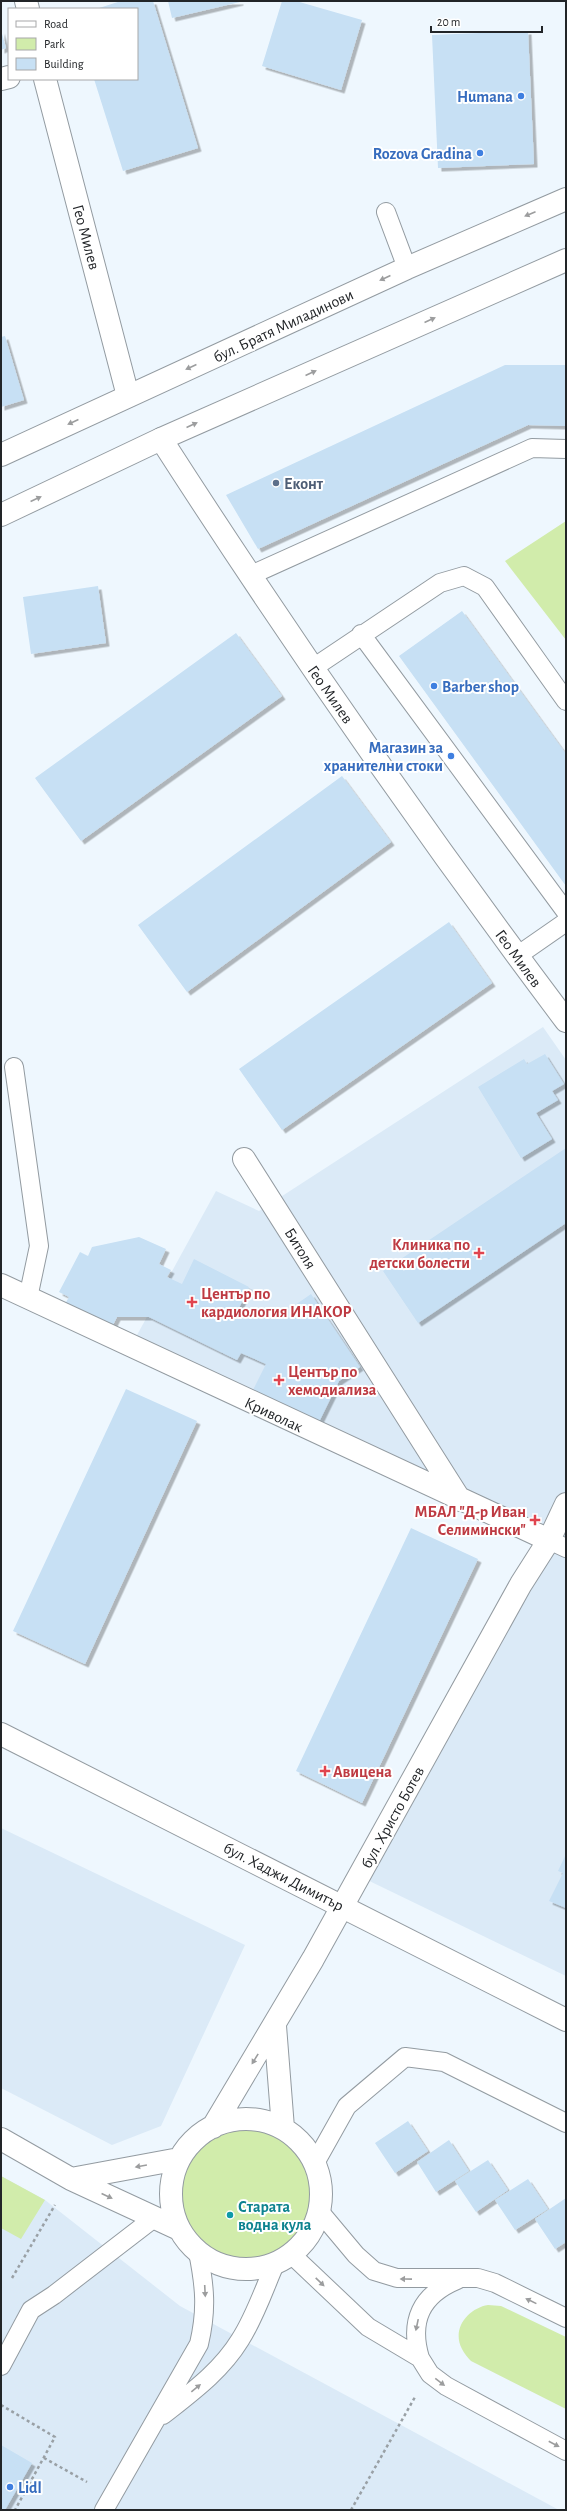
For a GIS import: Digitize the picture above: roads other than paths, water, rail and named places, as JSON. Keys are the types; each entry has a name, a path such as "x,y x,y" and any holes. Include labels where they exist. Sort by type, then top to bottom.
{"street":[{"name":"Гео Милев","path":"45,80 128,396"},
{"name":"бул. Братя Миладинови","path":"1,455 407,268 566,199"},
{"path":"1,515 161,439 566,260"},
{"name":"Гео Милев","path":"161,439 249,576 517,956 566,1022"},
{"name":"Битоля","path":"244,1159 460,1500"},
{"name":"Криволак","path":"1,1285 557,1544"},
{"name":"бул. Христо Ботев","path":"213,2127 275,2026 521,1584 557,1544 566,1504"},
{"name":"бул. Хаджи Димитър","path":"1,1734 343,1905 566,2020"},
{"path":"275,2026 283,2128"},
{"path":"248,2119 266,2122 283,2128 296,2138 315,2163 321,2184 320,2212 314,2228 304,2242 283,2259 255,2269 235,2268 215,2263 198,2252 179,2229 172,2206 172,2182 179,2160 188,2146 213,2127 230,2120 248,2119"},
{"path":"1,2139 72,2179 179,2229"},
{"path":"72,2179 179,2160"}],"lane":[{"path":"386,212 407,268"},
{"path":"249,576 532,448 566,449"},
{"path":"313,668 361,634 440,583 464,576 485,587 566,701"},
{"path":"361,634 566,912"},
{"path":"517,956 566,922"},
{"path":"14,1067 39,1246 28,1298"},
{"path":"315,2163 347,2106 405,2057 444,2062 566,2123"},
{"path":"320,2212 356,2255 374,2271 397,2278 478,2278 495,2283 566,2318"},
{"path":"1,2366 31,2310 54,2295 154,2218"},
{"path":"104,2510 199,2344 205,2319 205,2288 198,2252"},
{"path":"155,2422 205,2382 227,2359 241,2339 283,2259 368,2327 420,2358"},
{"path":"460,2279 444,2286 430,2296 420,2311 415,2328 416,2343 420,2358 430,2374 446,2386 566,2451"}],"place":[{"name":"Humana","path":"521,96"},
{"name":"Rozova Gradina","path":"480,153"},
{"name":"Еконт","path":"276,483"},
{"name":"Barber shop","path":"434,686"},
{"name":"Магазин за хранителни стоки","path":"451,756"},
{"name":"Клиника по детски болести","path":"479,1253"},
{"name":"Център по кардиология ИНАКОР","path":"192,1302"},
{"name":"Център по хемодиализа","path":"279,1380"},
{"name":"МБАЛ \"Д-р Иван Селимински\"","path":"535,1520"},
{"name":"Авицена","path":"325,1771"},
{"name":"Старата водна кула","path":"230,2215"},
{"name":"Lidl","path":"10,2487"}]}
